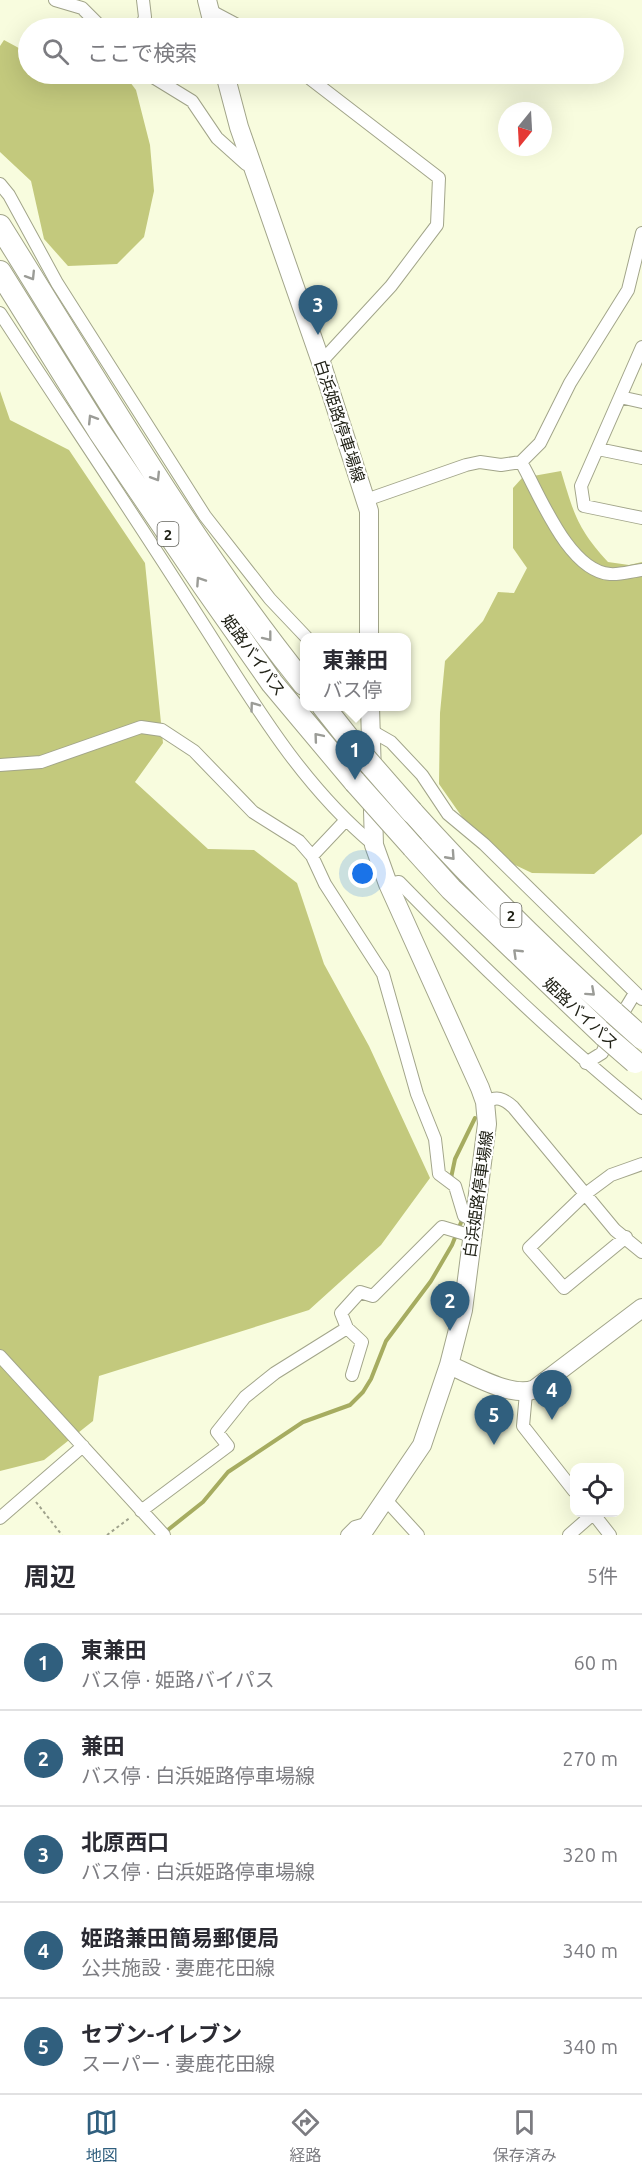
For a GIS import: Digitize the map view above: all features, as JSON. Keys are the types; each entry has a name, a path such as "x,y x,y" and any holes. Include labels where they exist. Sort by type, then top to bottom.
{"highway":[{"name":"姫路バイパス","path":"0,226 162,487 244,607 300,679"},
{"name":"姫路バイパス","path":"0,272 99,431 272,683 355,782 459,897 638,1065"},
{"name":"姫路バイパス","path":"327,711 357,749 467,872 563,967 642,1038"}],"main road":[{"name":"白浜姫路停車場線","path":"228,84 252,163 321,362 369,511 369,633"},
{"name":"白浜姫路停車場線","path":"365,1529 422,1445 449,1365 463,1310 466,1230 487,1124 485,1102 388,884 374,845 369,711"},
{"path":"449,1365 514,1392 526,1393 535,1389 642,1308"}],"street":[{"path":"55,0 84,4 94,18"},
{"path":"143,0 145,18"},
{"path":"208,5 228,18"},
{"path":"164,84 192,101 217,138 246,164 252,163"},
{"path":"317,84 439,178 437,225 391,286 321,362"},
{"path":"0,184 5,198 63,293 205,516 270,598 302,633"},
{"path":"366,500 466,465 480,462 501,465 521,462 540,443 570,383 628,291 641,241"},
{"path":"0,312 197,614 250,700 291,757 345,821 374,845"},
{"path":"642,347 581,486 584,506 642,518"},
{"path":"620,397 642,402"},
{"path":"597,449 642,458"},
{"path":"521,462 555,529 575,554 589,565 609,574 642,570"},
{"path":"0,765 41,762 141,727 162,730 194,751 254,812 299,841 312,856 325,884 383,974 417,1094 435,1139 439,1174 451,1183 464,1216 466,1230 442,1227 373,1296 360,1292 341,1313 346,1328 362,1341 352,1375"},
{"path":"370,730 391,742 422,775 448,814 483,844 639,996 625,1006 602,1053 586,1063"},
{"path":"312,856 345,821"},
{"path":"388,884 399,882 465,950 586,1063 642,1108"},
{"path":"485,1102 494,1097 504,1099 513,1107 615,1230 642,1252"},
{"path":"626,1237 564,1288 529,1248 584,1195 611,1175 642,1164"},
{"path":"141,1510 228,1446 217,1432 245,1397 275,1373 346,1328"},
{"path":"0,1356 164,1535"},
{"path":"526,1393 523,1426 570,1486"},
{"path":"0,1518 83,1446"},
{"path":"386,1500 418,1535"},
{"path":"569,1535 588,1517"},
{"path":"595,1517 610,1535"},
{"path":"347,1535 355,1527 365,1529"}],"path":[{"path":"30,1493 62,1535"},
{"path":"107,1535 141,1510"}],"green space":[{"path":"4,40 18,48 18,84 132,84 136,90 150,145 154,191 144,237 117,264 68,266 44,239 31,181 0,152 0,46"},
{"path":"0,391 10,420 69,450 145,563 163,743 135,782 208,849 254,850 297,883 324,964 369,1046 430,1178 381,1245 309,1310 99,1376 93,1421 44,1460 0,1471"},
{"path":"561,471 569,499 583,530 608,562 629,565 642,562 642,834 594,874 532,873 513,864 474,834 439,784 440,713 445,661 483,621 498,592 514,593 527,568 513,548 513,488 522,478"}],"waterway":[{"path":"451,1178 455,1159 475,1118"},
{"path":"164,1533 203,1502 228,1472 303,1422 350,1405 363,1392 371,1379 386,1341 431,1281 452,1245 462,1220"}],"place":[{"name":"北原西口","path":"318,335"},
{"name":"東兼田","path":"355,780"},
{"name":"兼田","path":"450,1331"},
{"name":"姫路兼田簡易郵便局","path":"552,1420"},
{"name":"セブン-イレブン","path":"494,1445"}]}
